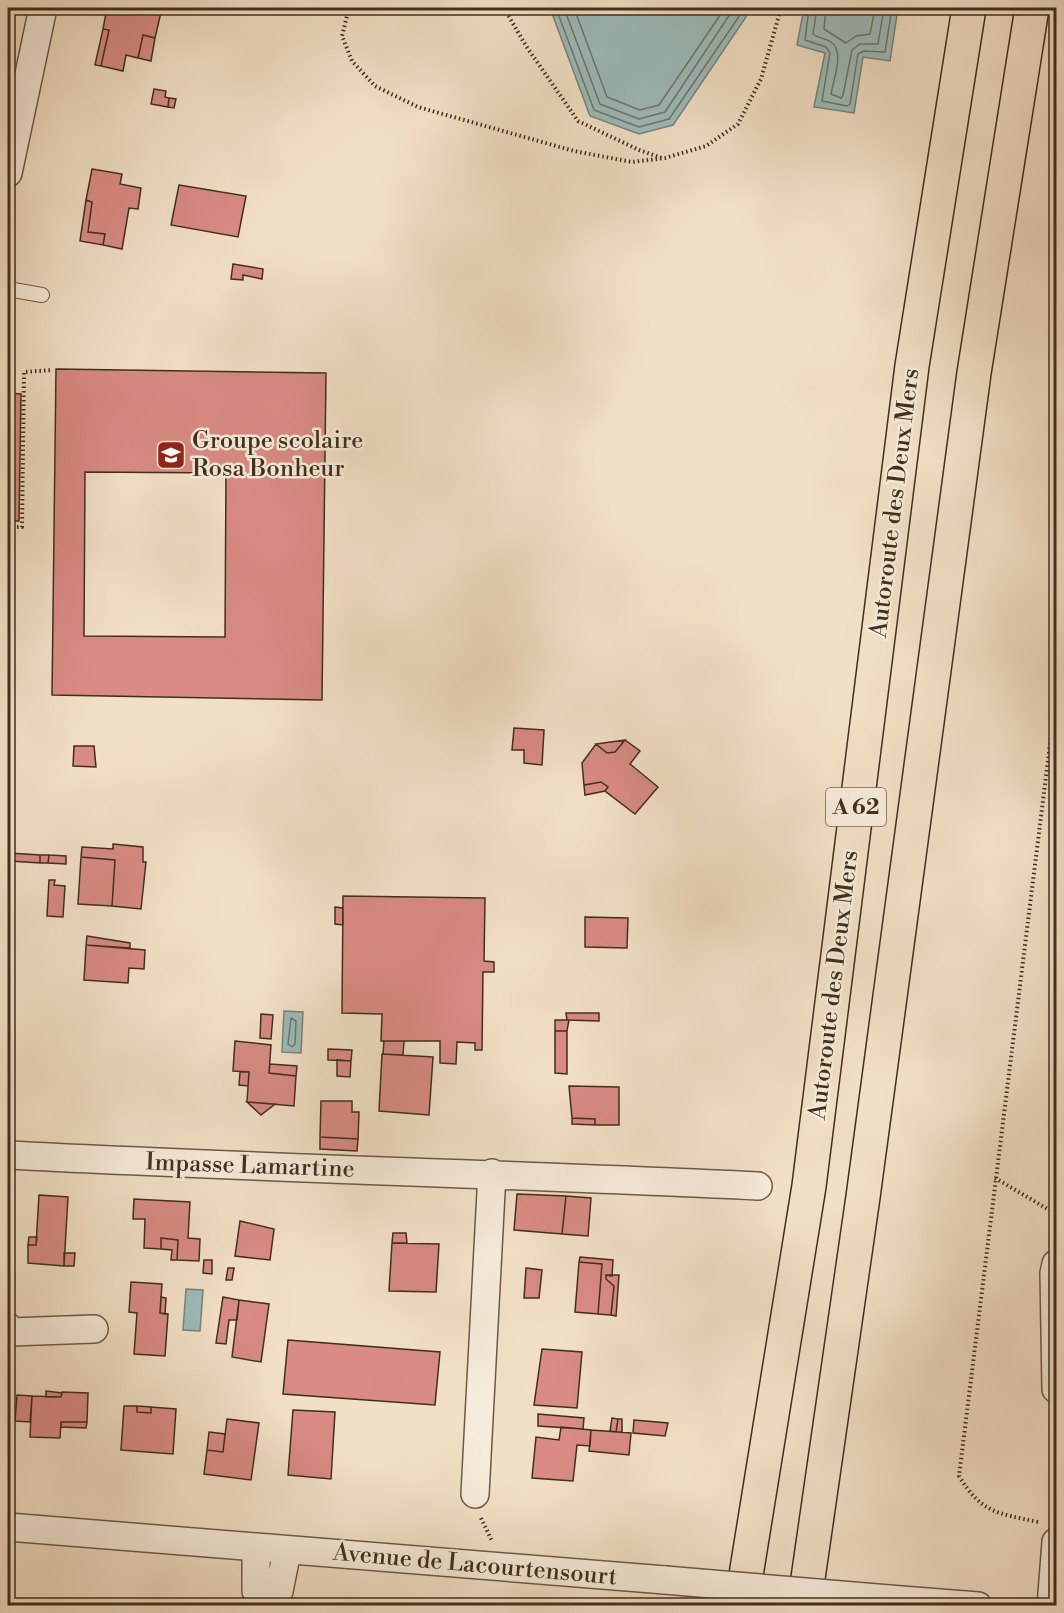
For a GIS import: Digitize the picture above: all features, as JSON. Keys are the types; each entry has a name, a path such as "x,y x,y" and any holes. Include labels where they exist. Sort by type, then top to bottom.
{"highway":[{"name":"Autoroute des Deux Mers","path":"741,1605 809,1186 912,366 969,8"},
{"name":"A 62","path":"804,1605 864,1197 974,373 1032,8"}],"street":[{"path":"8,173 43,8"},
{"name":"Impasse Lamartine","path":"8,1155 234,1167 492,1173 759,1186"},
{"path":"476,1494 492,1173"},
{"path":"1056,1264 1054,1274 1056,1389"},
{"path":"8,1327 11,1332 94,1329"},
{"name":"Avenue de Lacourtensourt","path":"8,1527 978,1605"},
{"path":"1051,1533 1051,1605"},
{"path":"256,1548 256,1591 267,1605"},
{"path":"273,1605 279,1591 287,1551"}],"lane":[{"path":"8,289 42,295"}],"path":[{"path":"349,8 342,36 352,62 375,86 418,107 574,151 632,162 665,158 705,146 738,124 761,79 781,8"},
{"path":"504,8 526,46 578,121 639,150 665,158"},
{"path":"8,527 22,527 24,372 52,370"},
{"path":"1051,1533 994,1512 972,1497 959,1476 1056,696"},
{"path":"995,1178 1056,1214"},
{"path":"476,1494 477,1512 506,1568"}],"water":[{"path":"550,8 748,8 746,17 673,125 639,134 590,116"},
{"path":"804,8 898,8 890,61 863,57 854,113 814,107 825,53 797,45"},
{"path":"284,1011 303,1012 301,1053 282,1052"},
{"path":"186,1289 203,1290 200,1331 183,1330"}],"building":[{"path":"107,8 162,8 155,38 143,35 138,58 126,55 123,71 101,66 109,30 103,29"},
{"path":"103,29 109,30 101,66 95,65"},
{"path":"143,35 155,38 151,61 138,58"},
{"path":"154,89 166,91 165,97 169,98 168,107 151,104"},
{"path":"169,98 176,99 174,108 168,107"},
{"path":"92,169 122,174 120,184 141,188 138,209 129,208 122,249 103,245 105,234 88,232 92,202 86,200"},
{"path":"179,185 246,196 238,237 171,225"},
{"path":"86,200 92,202 88,232 105,234 103,245 80,241"},
{"path":"233,264 263,269 262,279 243,275 243,280 231,279"},
{"path":"56,369 326,373 322,700 52,695","holes":["85,472 226,473 225,637 84,636"]},
{"path":"8,393 21,394 19,521 8,521"},
{"path":"8,640 13,640 13,653 8,653"},
{"path":"514,728 544,730 542,765 524,763 524,750 512,750"},
{"path":"625,740 640,751 630,764 658,787 635,814 605,791 608,787 601,782 584,785 582,763 596,744 607,753 615,752"},
{"path":"625,740 615,752 607,753 596,744"},
{"path":"74,746 94,746 96,767 73,766"},
{"path":"601,782 608,787 605,791 585,795 584,785"},
{"path":"113,844 143,847 143,862 146,862 141,909 112,906 115,860 81,857 82,847 113,849"},
{"path":"9,853 40,855 40,863 9,861"},
{"path":"40,855 49,855 48,863 40,863"},
{"path":"49,855 66,856 66,864 48,863"},
{"path":"81,857 115,860 112,906 78,904"},
{"path":"49,880 55,880 54,885 65,886 63,917 47,916"},
{"path":"343,896 485,898 484,961 494,962 494,972 483,972 482,1050 475,1050 475,1043 457,1042 456,1064 440,1063 440,1041 381,1041 382,1014 342,1013"},
{"path":"335,907 343,908 343,925 335,924"},
{"path":"585,917 628,918 627,948 585,947"},
{"path":"87,936 130,943 130,948 86,945"},
{"path":"86,945 145,950 144,969 129,968 128,983 84,980"},
{"path":"566,1013 599,1013 599,1021 567,1020"},
{"path":"261,1014 273,1015 271,1039 260,1038"},
{"path":"555,1020 569,1020 567,1031 555,1031"},
{"path":"555,1031 567,1031 567,1074 555,1073"},
{"path":"235,1041 271,1045 269,1073 296,1076 294,1106 247,1102 249,1072 233,1071"},
{"path":"384,1041 404,1041 403,1055 383,1054"},
{"path":"328,1049 352,1050 351,1061 328,1060"},
{"path":"382,1054 433,1057 429,1115 379,1111"},
{"path":"337,1060 351,1061 350,1077 337,1076"},
{"path":"270,1064 297,1066 296,1076 269,1073"},
{"path":"240,1072 249,1072 248,1086 239,1085"},
{"path":"569,1086 619,1087 619,1125 595,1125 595,1119 572,1118"},
{"path":"321,1101 352,1101 352,1112 359,1112 358,1139 320,1137"},
{"path":"247,1102 275,1104 261,1115"},
{"path":"572,1118 595,1119 595,1125 572,1124"},
{"path":"320,1137 358,1139 357,1151 320,1149"},
{"path":"517,1194 566,1196 562,1234 514,1230"},
{"path":"39,1195 68,1197 64,1266 28,1263 28,1245 36,1245"},
{"path":"566,1196 591,1198 588,1236 562,1234"},
{"path":"134,1199 190,1202 188,1238 200,1239 199,1261 177,1260 178,1240 161,1238 161,1249 144,1248 145,1219 133,1219"},
{"path":"240,1221 274,1229 270,1260 235,1256"},
{"path":"393,1233 406,1233 407,1243 392,1243"},
{"path":"29,1237 37,1237 36,1245 28,1245"},
{"path":"161,1238 178,1240 177,1260 171,1260 172,1250 161,1249"},
{"path":"392,1243 439,1244 436,1292 389,1291"},
{"path":"64,1253 75,1253 74,1266 64,1266"},
{"path":"580,1257 613,1260 612,1276 606,1275 606,1279 614,1286 611,1315 598,1314 602,1264 579,1262"},
{"path":"204,1260 212,1260 212,1274 203,1273"},
{"path":"579,1262 602,1264 598,1314 575,1312"},
{"path":"228,1268 234,1268 232,1280 226,1280"},
{"path":"526,1268 542,1270 539,1298 524,1298"},
{"path":"606,1275 619,1275 616,1316 611,1315 614,1286 606,1279"},
{"path":"131,1282 162,1284 160,1313 168,1314 165,1356 134,1354 137,1313 129,1312"},
{"path":"161,1297 166,1298 165,1314 160,1313"},
{"path":"223,1297 239,1300 237,1320 229,1320 226,1344 216,1343"},
{"path":"239,1300 269,1304 261,1362 232,1357"},
{"path":"288,1340 440,1352 435,1405 283,1394"},
{"path":"542,1349 582,1352 577,1408 534,1405"},
{"path":"46,1391 62,1393 61,1397 46,1397"},
{"path":"62,1392 88,1393 87,1422 61,1422 60,1438 30,1437 32,1396 61,1397"},
{"path":"17,1395 32,1396 30,1422 15,1421"},
{"path":"124,1406 137,1406 137,1412 151,1413 151,1407 176,1409 173,1454 121,1450"},
{"path":"137,1406 151,1407 151,1413 137,1412"},
{"path":"293,1410 335,1412 331,1479 288,1475"},
{"path":"538,1414 584,1418 583,1429 538,1426"},
{"path":"612,1418 618,1419 616,1432 610,1431"},
{"path":"227,1419 259,1423 251,1480 204,1474 207,1450 223,1452"},
{"path":"618,1419 622,1419 622,1432 616,1432"},
{"path":"634,1420 668,1423 665,1436 633,1433"},
{"path":"61,1422 87,1422 86,1428 61,1427"},
{"path":"561,1427 591,1430 590,1446 577,1445 573,1481 532,1478 536,1437 559,1440"},
{"path":"591,1430 631,1433 629,1455 589,1451"},
{"path":"209,1432 225,1434 223,1452 207,1450"}],"place":[{"name":"Groupe scolaire Rosa Bonheur","path":"171,455"}]}
